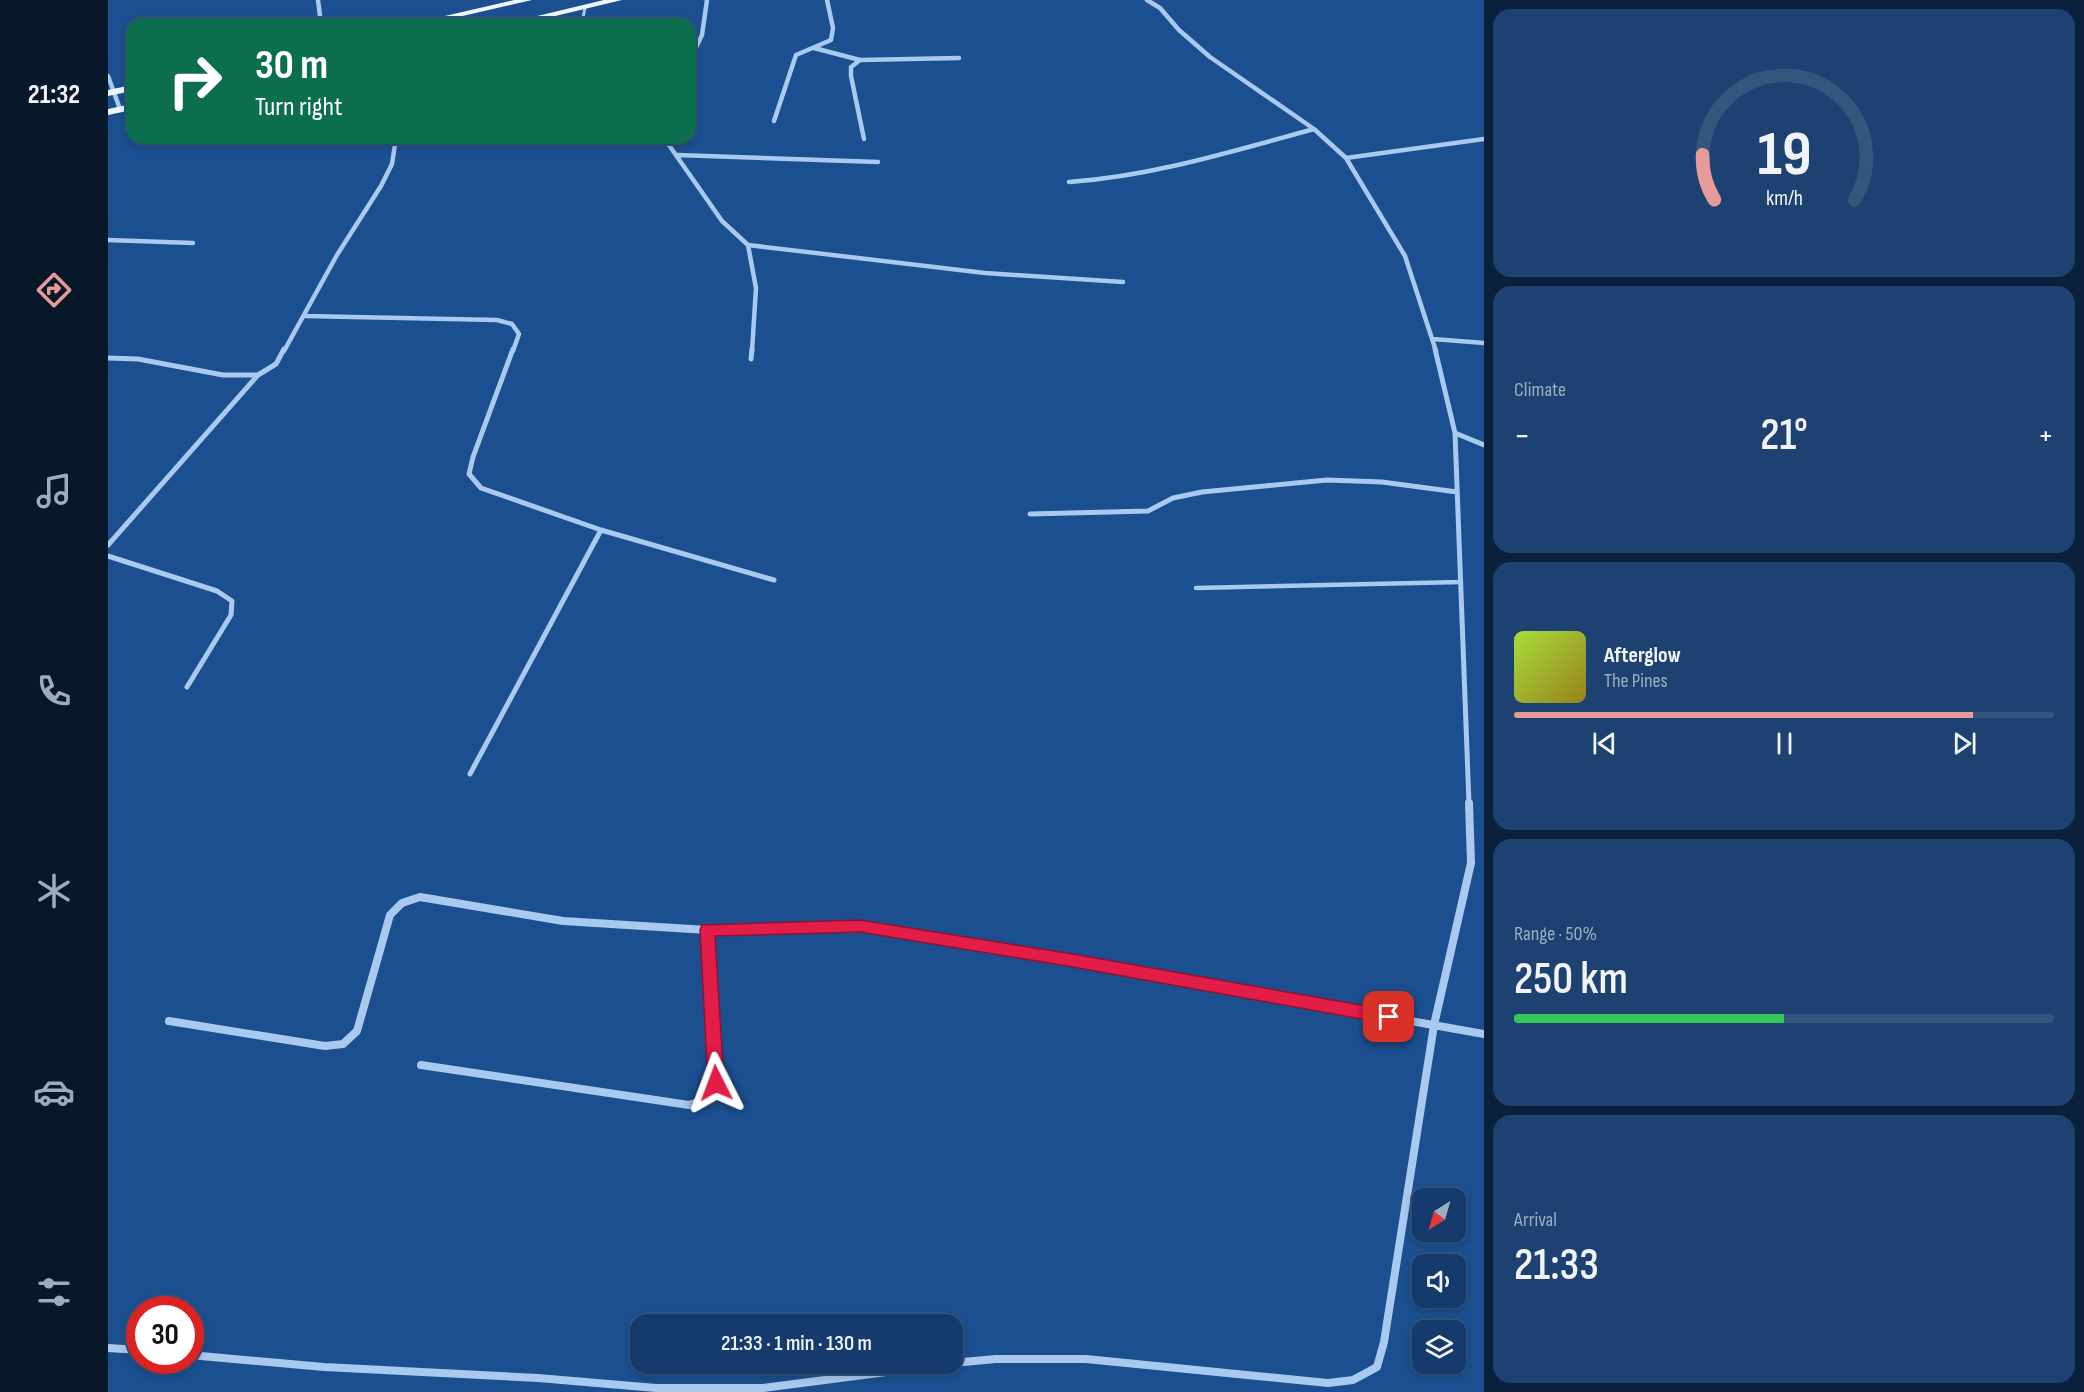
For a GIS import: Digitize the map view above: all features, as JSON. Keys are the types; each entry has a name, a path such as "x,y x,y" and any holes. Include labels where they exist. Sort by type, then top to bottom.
{"main road":[{"path":"443,18 527,0"},
{"path":"536,18 617,0"},
{"path":"111,93 126,89"},
{"path":"108,112 126,108"}],"street":[{"path":"318,0 320,18"},
{"path":"696,48 702,35 707,0"},
{"path":"774,121 796,55 800,51 824,45 831,40 833,28 827,0"},
{"path":"963,1362 1008,1357 1065,1357 1342,1384 1370,1373 1377,1367 1384,1342 1434,1025 1471,863 1455,433 1433,339 1405,256 1346,158 1314,129 1210,57 1179,30 1160,8 1147,0"},
{"path":"814,48 860,60 959,58"},
{"path":"860,60 851,67 851,76 864,139"},
{"path":"108,76 111,93 120,109"},
{"path":"1069,182 1098,181 1141,174 1314,129"},
{"path":"1346,158 1484,139"},
{"path":"108,545 258,375 276,364 337,255 389,171 396,144"},
{"path":"669,144 722,221 748,245 985,273 1123,282"},
{"path":"677,155 878,162"},
{"path":"108,240 193,243"},
{"path":"748,245 756,288 751,359"},
{"path":"304,316 497,320 512,324 519,334 473,457 469,474 481,488 601,530 774,580"},
{"path":"1433,339 1484,343"},
{"path":"108,358 138,359 223,375 258,375"},
{"path":"1455,433 1484,445"},
{"path":"1030,514 1148,511 1173,498 1202,492 1327,480 1382,482 1457,492"},
{"path":"470,774 601,530"},
{"path":"108,556 217,591 232,601 231,615 187,687"},
{"path":"169,1022 325,1046 343,1044 357,1031 390,915 402,903 420,897 563,921 707,930 860,926 1073,961 1484,1034"},
{"path":"421,1065 689,1105 710,1098 716,1083 707,930"},
{"path":"108,1348 126,1349"},
{"path":"204,1356 324,1367 538,1378 656,1388 763,1388 868,1374"}],"lane":[{"path":"583,18 585,7"},
{"path":"1196,588 1461,582"}],"route":[{"path":"716,1083 707,930 860,926 1389,1017"}]}
